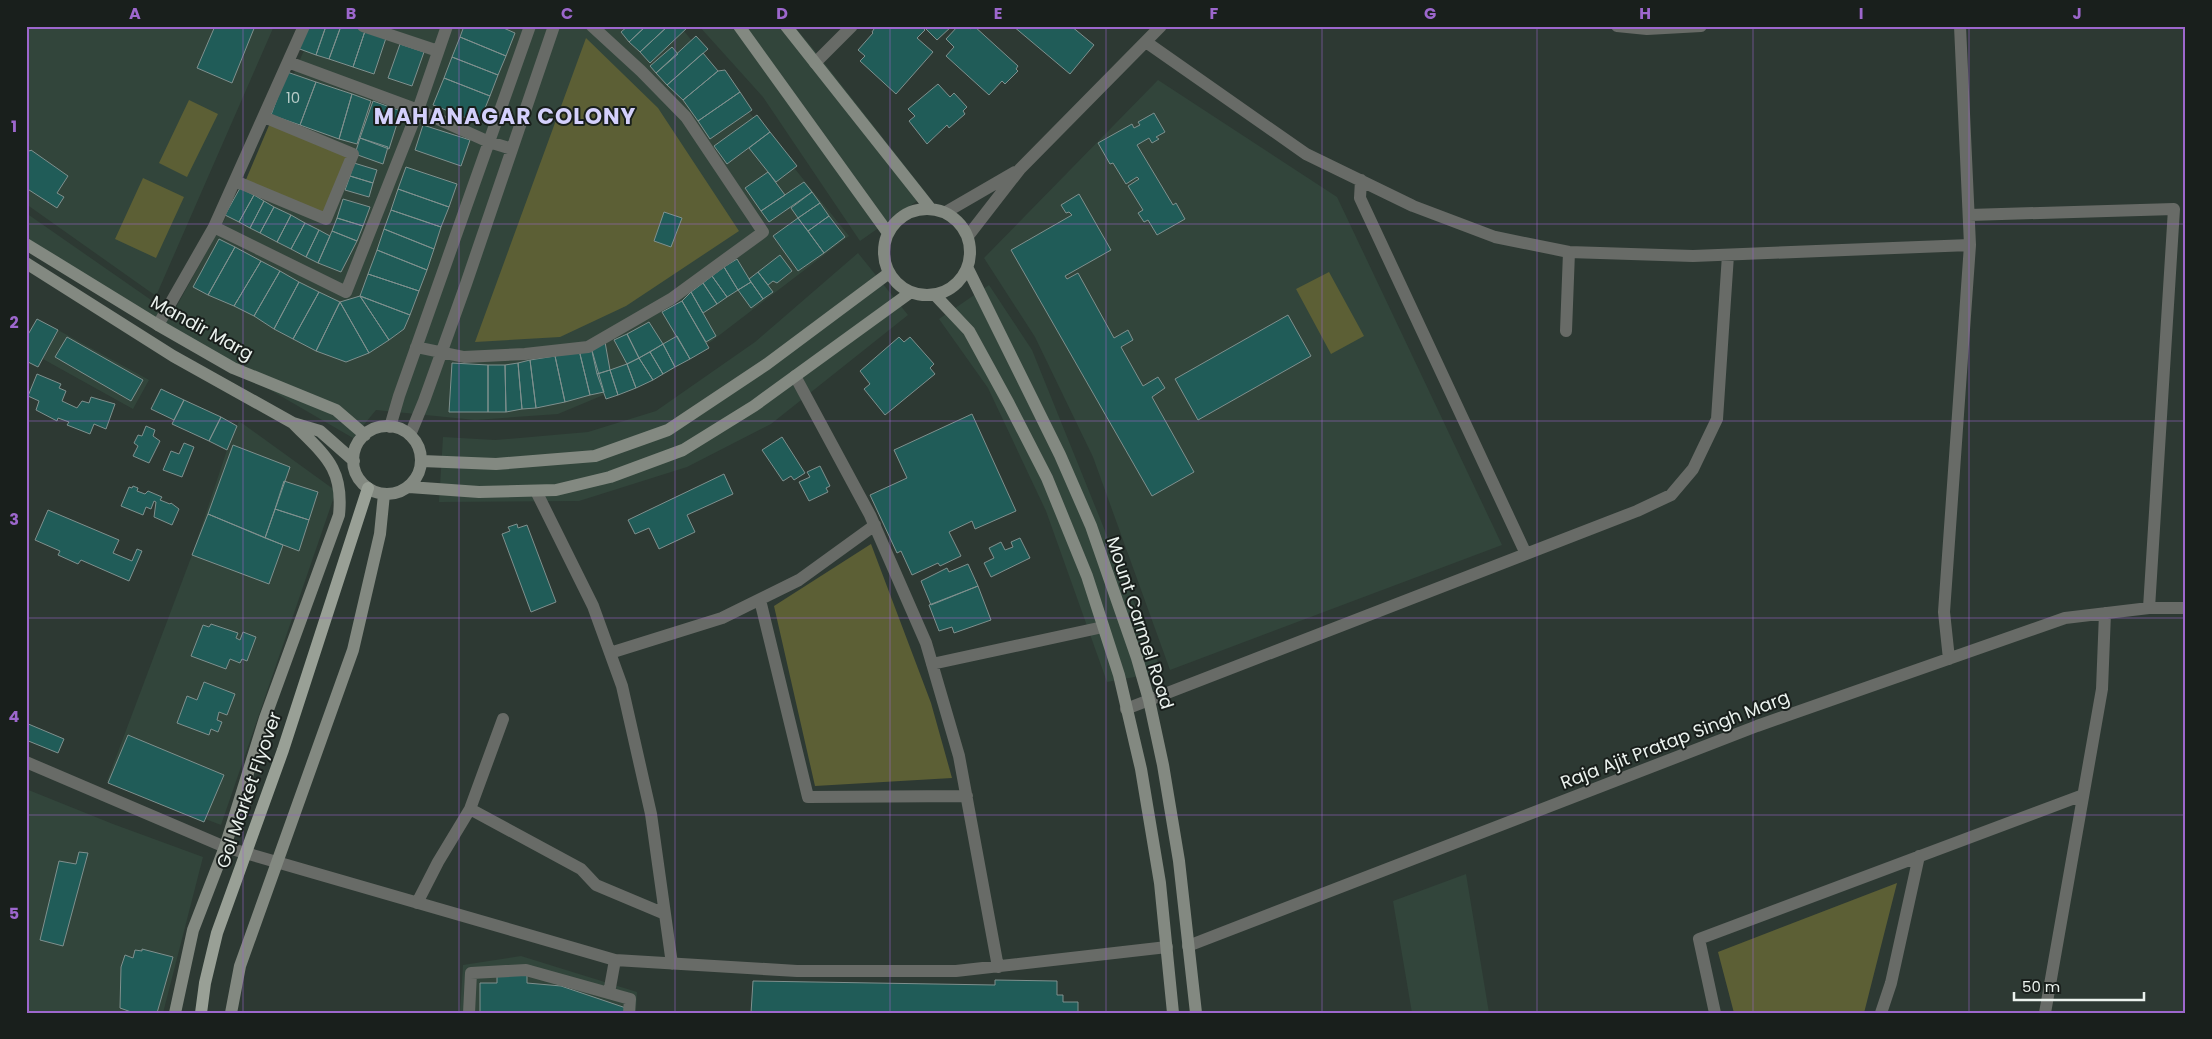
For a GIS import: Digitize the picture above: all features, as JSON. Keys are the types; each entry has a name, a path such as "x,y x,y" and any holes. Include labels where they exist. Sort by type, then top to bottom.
{"main road":[{"name":"Gol Market Flyover","path":"201,1013 205,983 217,933 261,815 368,488"}],"street":[{"path":"158,325 214,227 304,26"},
{"path":"363,26 438,51"},
{"path":"214,227 346,292 418,110 447,26"},
{"path":"390,427 416,347 530,26"},
{"path":"410,434 441,353 554,26"},
{"path":"416,347 464,357 525,354 588,347 671,299 763,232 686,117 641,71 592,26"},
{"path":"739,26 888,233"},
{"path":"786,26 930,208"},
{"path":"815,63 852,26"},
{"path":"968,236 1020,169 1161,26"},
{"path":"1617,26 1647,29 1701,26"},
{"path":"1949,659 1944,612 1970,245 1960,26"},
{"path":"1146,42 1306,154 1413,206 1495,237 1569,252 1693,256 1970,245"},
{"path":"288,62 418,110 489,142 512,149"},
{"path":"235,181 326,219 353,154 264,117"},
{"path":"946,212 1020,169"},
{"path":"1361,180 1360,198 1526,554"},
{"path":"930,208 946,212 960,223 968,236 971,253 968,269 955,286 935,295 911,292 899,286 889,273 883,253 888,233 898,220 913,211 930,208"},
{"path":"1969,215 2174,209 2149,608"},
{"name":"Mandir Marg","path":"26,244 158,325 233,368 336,410 365,435"},
{"path":"1566,332 1569,252"},
{"path":"1126,709 1637,511 1671,495 1694,469 1718,419 1728,255"},
{"path":"26,263 173,356 293,423 320,431 354,461 360,480 368,488 384,494 401,491 409,487 415,480 422,461 420,451 410,434 390,427 380,427 365,435 359,442 354,461"},
{"name":"Mount Carmel Road","path":"968,269 1060,455 1091,526 1137,658 1149,700 1163,765 1179,862 1196,1013"},
{"path":"422,461 496,464 595,456 668,430 767,364 889,273"},
{"path":"409,487 479,492 556,490 610,478 683,450 754,406 911,292"},
{"path":"935,295 969,332 1014,412 1046,478 1086,576 1103,627 1119,676 1140,769 1160,883 1174,1013"},
{"path":"795,376 875,525 926,643 959,756 998,967"},
{"path":"175,1013 193,930 225,847 265,718 340,515 341,497 339,482 329,460 293,423"},
{"path":"536,491 593,606 622,686 651,814 672,964"},
{"path":"231,1013 240,966 353,650 380,534 384,494"},
{"path":"610,653 722,618 760,600 799,580 875,525"},
{"path":"760,600 808,797 967,796"},
{"name":"Raja Ajit Pratap Singh Marg","path":"1188,946 1757,726 2065,618 2149,608 2186,608"},
{"path":"2045,1013 2102,689 2105,613"},
{"path":"932,664 1103,627"},
{"path":"417,903 438,862 470,809 503,719"},
{"path":"26,762 225,847 615,960 807,971 956,971 1167,947"},
{"path":"1715,1013 1699,939 2083,795"},
{"path":"470,809 581,869 596,885 665,914"},
{"path":"1882,1013 1891,984 1919,856"},
{"path":"609,993 615,960"},
{"path":"469,1013 471,972 526,970 630,999 629,1013"}],"shaded area":[{"path":"26,26 274,26 156,296 26,204"},
{"path":"315,26 680,26 849,236 687,360 558,414 475,420 376,410 353,438 26,248 26,213 154,302 173,313 245,182"},
{"path":"699,26 794,26 927,194 860,241 763,97"},
{"path":"1158,80 1337,197 1502,545 1170,670 1093,457 1035,337 984,258"},
{"path":"858,253 908,315 771,424 687,467 579,501 439,502 443,437 495,440 588,432 656,411 755,342"},
{"path":"989,285 1032,350 1162,672 1107,682 1046,511 988,388 939,319"},
{"path":"58,330 149,380 133,409 43,359"},
{"path":"239,421 336,491 221,825 107,781 192,555 227,450"},
{"path":"26,789 203,857 163,1013 26,1013"},
{"path":"1466,874 1489,1013 1412,1013 1393,901"},
{"path":"521,956 637,992 636,1013 460,1013 463,965"}],"green space":[{"path":"586,38 658,108 739,231 626,306 560,337 475,342"},
{"path":"189,100 218,114 187,177 159,163"},
{"path":"270,123 349,157 323,215 245,182"},
{"path":"143,178 184,197 156,258 115,239"},
{"path":"1329,272 1364,336 1331,354 1296,289"},
{"path":"871,544 931,703 952,778 815,786 774,606"},
{"path":"1897,883 1864,1013 1734,1013 1718,952"}],"building":[{"path":"215,26 255,26 232,83 197,68"},
{"path":"307,26 326,26 316,55 297,48"},
{"path":"326,26 341,26 329,59 316,55"},
{"path":"341,26 351,26 365,31 353,67 329,59"},
{"path":"464,26 499,26 515,33 506,56 460,37"},
{"path":"628,26 646,26 629,42 621,32"},
{"path":"646,26 668,26 640,52 629,42"},
{"path":"668,26 688,27 650,63 640,52"},
{"path":"876,26 921,26 925,30 917,38 933,52 896,94 860,61 865,56 858,50 873,33"},
{"path":"923,26 952,26 937,40"},
{"path":"958,26 967,26 970,29 974,26 1018,66 1016,69 1018,71 1005,84 1002,81 989,95 946,56 954,47 946,39"},
{"path":"1013,26 1071,26 1094,45 1070,74"},
{"path":"365,31 386,38 374,74 353,67"},
{"path":"696,36 708,49 667,85 656,73"},
{"path":"460,37 506,56 498,75 452,57"},
{"path":"400,44 424,52 412,86 388,78"},
{"path":"672,47 678,54 656,73 650,66"},
{"path":"703,53 718,71 683,100 667,85"},
{"path":"452,57 498,75 490,96 444,78"},
{"path":"725,70 740,92 698,121 683,100 718,71"},
{"path":"287,72 316,82 300,125 271,115"},
{"path":"444,78 490,96 479,123 433,105"},
{"path":"316,82 352,94 339,139 300,125"},
{"path":"938,84 950,97 954,93 967,107 963,111 965,114 949,128 947,125 927,144 909,121 915,116 908,109"},
{"path":"740,92 752,110 710,139 698,121"},
{"path":"352,94 371,101 357,144 339,139"},
{"path":"373,101 401,111 389,149 360,138"},
{"path":"1154,113 1165,132 1156,137 1159,139 1152,143 1149,138 1137,145 1173,205 1176,203 1185,219 1157,235 1148,220 1144,222 1138,213 1143,210 1128,186 1139,179 1137,177 1126,184 1113,163 1110,164 1098,143 1132,124 1134,128 1140,125 1138,122"},
{"path":"757,115 770,132 727,164 714,146"},
{"path":"423,125 470,140 461,166 415,150"},
{"path":"770,132 797,166 776,182 749,148"},
{"path":"360,138 388,147 383,164 355,154"},
{"path":"26,149 31,150 68,176 57,193 64,197 57,208 26,188"},
{"path":"354,163 377,170 373,183 350,176"},
{"path":"406,167 457,184 449,207 398,189"},
{"path":"768,172 785,195 761,211 745,188"},
{"path":"350,176 373,183 369,197 345,190"},
{"path":"804,182 812,192 769,222 761,211"},
{"path":"240,188 254,195 239,222 225,215"},
{"path":"398,189 449,207 441,227 391,210"},
{"path":"812,192 820,203 798,218 791,208"},
{"path":"1079,194 1111,250 1065,276 1067,279 1078,273 1114,338 1128,330 1133,340 1121,347 1143,386 1158,377 1165,388 1152,397 1194,472 1152,496 1011,250 1072,215 1069,212 1066,213 1061,205"},
{"path":"254,195 264,201 250,228 239,222"},
{"path":"343,199 370,207 363,226 337,218"},
{"path":"264,201 274,207 260,233 250,228"},
{"path":"820,203 829,216 808,231 798,218"},
{"path":"274,207 291,215 277,242 260,233"},
{"path":"391,210 441,227 434,249 384,229"},
{"path":"664,212 682,218 671,247 654,241"},
{"path":"291,215 305,223 291,249 277,242"},
{"path":"829,216 845,237 824,253 808,231"},
{"path":"337,218 363,226 357,241 332,231"},
{"path":"798,218 824,253 798,271 773,236"},
{"path":"305,223 319,230 306,257 291,249"},
{"path":"384,229 434,249 427,270 377,250"},
{"path":"319,230 330,236 318,263 306,257"},
{"path":"332,231 357,241 341,272 318,263"},
{"path":"219,239 235,247 208,295 193,287"},
{"path":"235,247 261,261 234,306 208,295"},
{"path":"377,250 427,270 419,291 368,274"},
{"path":"780,255 792,271 777,283 773,281 768,285 758,272"},
{"path":"737,259 751,282 738,290 724,267"},
{"path":"261,261 280,271 254,316 234,306"},
{"path":"724,267 738,290 727,297 712,276"},
{"path":"280,271 299,282 274,329 254,316"},
{"path":"758,272 773,292 763,299 749,279"},
{"path":"368,274 419,291 410,315 360,296"},
{"path":"712,276 727,297 717,304 703,283"},
{"path":"299,282 319,292 293,339 274,329"},
{"path":"751,282 763,299 751,308 738,290"},
{"path":"703,283 717,304 703,313 691,292"},
{"path":"319,292 340,302 316,351 293,339"},
{"path":"691,292 716,336 706,342 682,301"},
{"path":"360,296 410,315 404,329 389,340"},
{"path":"360,296 389,340 369,353 340,302"},
{"path":"682,301 709,348 690,359 662,312"},
{"path":"340,302 369,353 346,362 316,351"},
{"path":"1288,315 1311,356 1198,420 1175,379"},
{"path":"37,319 58,330 38,367 26,361 26,338"},
{"path":"649,322 663,344 639,358 627,334"},
{"path":"627,334 639,358 627,364 614,340"},
{"path":"677,336 690,359 675,367 663,344"},
{"path":"67,337 143,380 131,401 55,357"},
{"path":"899,337 904,342 910,337 934,364 930,368 935,374 885,415 864,389 870,384 860,371"},
{"path":"605,342 610,370 597,374 591,347"},
{"path":"663,344 675,367 663,374 650,352"},
{"path":"591,347 604,392 590,395 579,350"},
{"path":"579,350 590,395 565,402 555,356"},
{"path":"650,352 663,374 653,380 639,358"},
{"path":"555,356 565,402 536,408 530,360"},
{"path":"639,358 653,380 636,388 627,364"},
{"path":"530,360 536,408 522,409 518,363"},
{"path":"452,363 488,365 488,412 449,412"},
{"path":"518,363 522,409 506,412 505,365"},
{"path":"627,364 636,388 618,395 610,370"},
{"path":"488,365 505,365 506,412 488,412"},
{"path":"610,370 618,395 606,399 597,374"},
{"path":"37,374 61,384 59,388 66,391 62,401 77,408 82,401 89,403 91,397 115,404 106,429 94,424 90,434 67,425 69,422 58,418 57,421 36,410 39,401 28,396"},
{"path":"161,389 184,400 174,420 151,409"},
{"path":"184,400 221,417 209,441 172,424"},
{"path":"972,414 1016,511 975,529 972,521 949,532 961,556 940,566 938,563 912,575 901,551 897,553 870,495 907,478 894,450"},
{"path":"221,417 237,426 227,450 209,441"},
{"path":"146,426 155,430 153,436 160,441 149,463 133,456 138,446 134,443 138,435 142,436"},
{"path":"782,437 805,473 794,480 791,476 783,481 762,450"},
{"path":"184,443 194,447 182,477 163,470 171,451 179,454"},
{"path":"233,445 290,467 265,538 208,514"},
{"path":"820,466 830,486 826,488 828,492 809,501 799,482 810,477 807,472"},
{"path":"724,474 733,494 687,515 695,532 659,549 649,528 635,534 628,520"},
{"path":"284,481 318,492 309,520 275,509"},
{"path":"133,486 138,488 137,491 145,494 148,491 162,497 160,500 171,503 179,509 172,525 154,517 156,502 154,501 151,509 146,507 143,515 121,506 129,487 132,488"},
{"path":"275,509 309,520 299,551 265,538"},
{"path":"48,510 119,540 113,553 132,561 137,549 142,551 129,581 81,560 78,564 58,555 60,551 35,540"},
{"path":"208,514 283,545 269,584 192,555"},
{"path":"517,524 518,528 527,525 556,602 531,612 502,534 510,531 508,527"},
{"path":"1020,538 1030,558 991,577 984,563 994,558 989,548 1001,542 1005,550 1013,547 1011,542"},
{"path":"968,564 978,586 931,605 921,581 947,568 949,572"},
{"path":"978,586 991,620 954,633 952,627 939,631 929,605"},
{"path":"211,624 238,633 236,638 240,640 243,632 256,637 247,661 242,659 240,663 230,659 226,669 191,656 203,625 209,627"},
{"path":"204,682 235,694 227,715 219,712 217,720 222,722 218,732 211,729 209,735 177,723 187,696 197,700"},
{"path":"26,723 64,739 58,753 26,740"},
{"path":"128,735 224,775 204,822 108,783"},
{"path":"79,852 88,853 63,946 40,940 59,861 76,864"},
{"path":"142,949 173,957 157,1013 134,1013 120,1008 121,967 125,955 133,958 135,950 142,951"},
{"path":"497,975 527,975 527,983 561,986 626,1008 626,1013 480,1013 480,983 497,983"},
{"path":"995,980 1057,981 1057,995 1063,995 1063,1002 1078,1002 1078,1013 751,1013 753,981 995,985"}],"district":[{"name":"MAHANAGAR COLONY","path":"505,116"}]}
